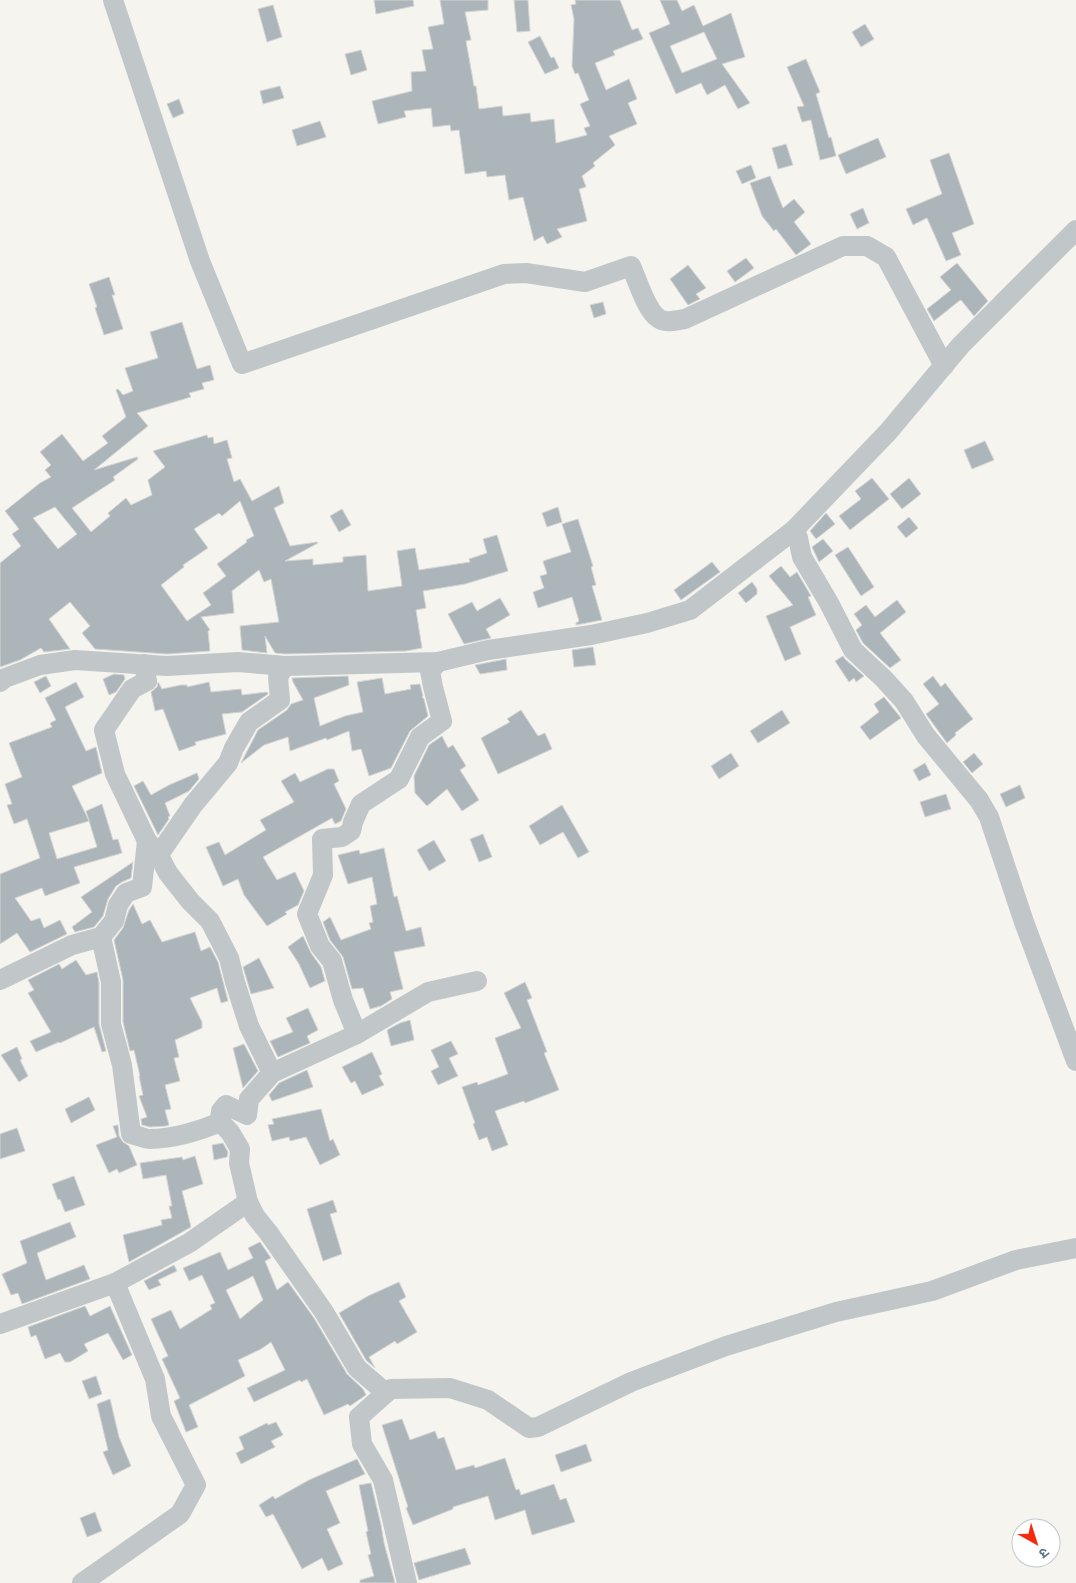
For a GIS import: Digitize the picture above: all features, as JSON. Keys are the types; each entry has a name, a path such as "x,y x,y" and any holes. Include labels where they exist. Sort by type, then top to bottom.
{"street":[{"path":"113,0 200,261 242,364 504,274 526,273 585,282 631,266 650,310 659,319 671,322 685,319 843,246 867,246 886,257 944,366"},
{"path":"0,682 5,678 40,665 74,660 167,666 238,662 286,666 438,662 488,650 591,636 647,623 690,610 794,530 888,432 961,345 1076,230"},
{"path":"794,530 798,538 802,557 853,650 884,678 904,701 926,736 979,800 989,817 1024,922 1076,1062"},
{"path":"357,1034 343,1000 332,962 320,946 307,914 323,875 322,839 342,837 351,831 353,822 362,804 399,779 420,737 442,721 432,687 430,671 438,662"},
{"path":"144,664 146,681 132,689 104,730 115,774 152,848 168,873 190,901 210,921 229,958 249,1026 272,1073"},
{"path":"0,980 72,945 101,937 114,921 118,905 126,893 142,887 152,848 193,805 228,763 234,748 250,722 280,700 278,677 286,666"},
{"path":"101,937 111,982 111,1024 122,1065 131,1134 148,1139 180,1136 220,1122"},
{"path":"220,1122 221,1111 226,1105 247,1115 249,1099 272,1073 357,1034 428,992 477,981"},
{"path":"220,1122 230,1132 240,1149 239,1162 248,1202 255,1216 324,1312 357,1368 386,1393"},
{"path":"0,1324 115,1284 189,1243 248,1202"},
{"path":"407,1583 383,1480 362,1444 359,1417 391,1389 450,1388 488,1400 530,1428 538,1427 631,1382 726,1346 836,1312 932,1291 1016,1260 1076,1248"},
{"path":"82,1583 180,1514 196,1486 161,1416 156,1379 115,1284"}],"building":[{"path":"374,0 413,0 414,6 376,14"},
{"path":"440,0 488,0 488,10 465,12 471,40 466,41 479,109 502,106 503,116 530,113 531,122 554,119 556,143 587,135 584,128 590,126 580,104 589,100 578,73 575,74 572,66 574,19 571,5 576,4 575,0 620,0 632,30 638,28 643,39 613,51 615,55 595,63 606,90 629,79 637,99 628,103 637,124 609,136 615,145 593,163 595,166 582,176 586,187 579,189 587,221 557,229 562,237 547,244 543,236 534,241 523,197 509,200 505,175 487,177 486,171 465,174 459,130 451,131 450,125 433,127 431,108 404,111 406,117 378,124 372,101 412,91 411,72 426,71 422,50 433,49 428,27 444,24"},
{"path":"514,0 528,0 530,31 517,32"},
{"path":"660,0 677,0 682,11 694,5 703,26 731,13 745,57 722,64 750,103 738,109 725,85 707,95 701,83 676,94 649,33 670,24","holes":["704,32 717,59 682,73 670,46"]},
{"path":"273,5 282,37 267,42 258,9"},
{"path":"865,24 874,39 861,47 852,32"},
{"path":"540,36 551,58 554,57 559,68 545,74 528,42"},
{"path":"361,50 367,70 351,75 345,54"},
{"path":"806,59 820,92 816,94 836,156 820,160 811,120 802,122 797,107 804,106 787,67"},
{"path":"280,86 284,98 263,104 260,91"},
{"path":"179,99 184,113 173,118 167,104"},
{"path":"320,121 326,137 297,146 292,130"},
{"path":"878,138 886,157 846,174 838,155"},
{"path":"786,144 793,165 778,169 772,148"},
{"path":"949,153 974,224 952,233 961,255 946,261 927,218 913,225 906,209 942,194 930,160"},
{"path":"751,165 756,178 742,184 736,171"},
{"path":"770,176 783,208 794,199 805,212 794,222 811,244 796,255 776,229 774,231 762,216 750,183"},
{"path":"863,208 869,223 857,229 850,214"},
{"path":"746,258 754,268 735,282 727,271"},
{"path":"957,263 988,301 974,316 961,300 934,321 927,309 951,290 940,277"},
{"path":"688,265 706,288 696,294 700,299 688,305 670,279"},
{"path":"109,277 115,295 112,295 123,329 104,335 89,284"},
{"path":"603,302 606,314 594,318 590,305"},
{"path":"182,322 197,369 210,365 214,380 202,383 204,389 189,393 191,397 137,413 148,426 94,470 137,457 138,459 113,477 115,480 72,508 91,532 110,516 108,513 126,498 131,505 152,495 148,480 165,467 153,451 207,435 208,438 213,437 214,444 227,440 232,458 227,459 234,482 240,479 252,501 279,486 284,503 274,508 290,546 318,543 285,561 313,559 313,565 343,562 343,557 366,555 368,591 402,586 397,551 415,548 419,570 470,562 469,559 487,553 483,539 497,535 508,571 465,584 423,591 426,608 416,610 422,648 406,651 285,654 275,653 265,636 267,653 242,650 240,626 279,622 271,579 264,582 259,570 232,591 234,613 201,617 210,630 208,631 210,651 167,654 95,649 82,633 90,626 70,602 49,619 70,649 44,652 41,648 20,660 0,667 0,563 21,546 12,534 19,529 5,511 40,483 51,477 45,470 51,465 40,452 62,434 83,461 108,443 102,436 126,417 116,390 118,389 123,395 133,391 125,368 158,358 150,332","holes":["240,501 254,536 246,540 247,542 217,564 226,576 203,593 211,605 187,621 161,585 184,567 183,565 208,548 194,529 219,513 222,516","55,507 77,534 58,549 33,518"]},
{"path":"985,441 994,460 972,469 964,450"},
{"path":"872,478 889,499 850,530 839,516 861,499 855,491"},
{"path":"909,478 921,494 902,509 890,494"},
{"path":"558,507 562,522 547,527 542,513"},
{"path":"342,509 351,525 339,532 330,516"},
{"path":"826,513 835,524 816,539 810,531"},
{"path":"909,517 918,528 906,538 897,527"},
{"path":"578,519 593,566 591,567 596,585 592,586 602,620 576,625 579,621 572,597 538,608 533,592 544,588 540,576 547,574 543,561 571,552 562,524"},
{"path":"823,539 833,551 819,562 812,547"},
{"path":"848,547 874,587 861,596 835,555"},
{"path":"712,562 720,572 681,600 674,590"},
{"path":"781,566 790,577 797,572 811,596 808,597 816,615 790,627 801,654 785,661 766,616 793,605 769,576"},
{"path":"752,582 757,589 757,594 746,603 738,593"},
{"path":"500,598 510,615 486,629 491,638 464,644 448,614 472,602 477,611"},
{"path":"897,600 906,612 880,633 901,660 890,668 863,643 856,630 862,625 854,614 866,605 875,617"},
{"path":"593,647 596,665 574,667 572,650"},
{"path":"843,656 864,676 856,682 854,678 849,682 835,661"},
{"path":"506,659 507,670 480,674 475,665"},
{"path":"114,674 124,675 125,679 116,692 109,695 103,679"},
{"path":"46,676 51,686 40,693 34,682"},
{"path":"348,676 349,685 314,698 320,726 345,716 363,712 357,682 382,678 385,694 411,689 410,685 420,684 428,716 410,731 391,768 369,776 361,749 352,751 349,731 290,751 288,737 264,745 241,763 258,730 287,710 291,704 303,700 292,678"},
{"path":"933,676 941,687 945,683 973,719 955,733 956,735 947,743 926,714 939,704 923,684"},
{"path":"76,682 84,697 65,707 86,751 96,747 102,773 72,786 89,821 49,833 57,859 97,847 86,811 102,804 113,840 118,839 122,853 74,867 80,883 45,896 42,888 15,898 31,921 40,918 44,928 60,920 67,934 30,952 17,933 0,944 0,874 40,858 27,819 14,824 7,805 12,804 5,784 22,777 9,743 52,727 50,723 56,720 45,698"},
{"path":"158,682 162,689 181,685 187,685 187,687 209,682 211,692 241,689 242,695 267,692 268,694 242,712 222,714 226,734 195,742 196,745 179,751 163,709 155,711 151,692 157,687"},
{"path":"884,697 901,718 870,740 860,727 879,712 874,704"},
{"path":"521,710 538,736 545,733 552,749 498,774 481,738 510,722 507,719"},
{"path":"782,710 790,723 758,743 750,731"},
{"path":"442,736 448,748 453,745 466,766 460,770 479,800 462,811 447,789 427,806 415,793 414,776 429,745"},
{"path":"731,753 739,766 719,779 711,766"},
{"path":"974,753 983,764 972,773 963,762"},
{"path":"925,763 931,775 919,781 913,770"},
{"path":"328,769 334,769 339,781 334,784 346,809 341,821 335,824 332,818 263,857 277,880 295,872 304,891 298,905 267,926 244,895 238,879 223,886 206,847 219,842 225,855 266,830 260,820 294,802 281,781 295,773 300,782"},
{"path":"197,773 199,779 189,791 165,803 170,816 158,835 134,786 143,781 151,795"},
{"path":"1020,785 1025,798 1006,807 1000,794"},
{"path":"946,794 951,809 925,817 920,802"},
{"path":"562,805 589,852 578,858 563,832 540,845 529,826"},
{"path":"483,834 492,857 479,862 470,839"},
{"path":"434,840 446,861 429,871 417,850"},
{"path":"384,848 394,897 397,896 406,931 421,927 425,946 394,952 403,989 390,992 392,999 381,1006 370,1009 363,988 352,989 343,957 330,940 323,922 330,917 341,940 371,929 369,923 373,922 370,906 377,904 372,877 348,884 338,855 359,850 360,854"},
{"path":"133,862 131,878 116,886 108,899 103,916 94,927 75,932 72,927 92,912 81,897"},
{"path":"133,904 142,924 150,920 162,942 195,932 201,951 210,947 218,962 228,1001 221,1003 217,988 190,998 202,1022 202,1028 175,1040 179,1057 174,1058 180,1081 165,1085 171,1109 165,1110 169,1125 166,1126 150,1127 142,1125 141,1119 147,1117 139,1096 143,1095 140,1076 134,1050 130,1051 123,1022 123,980 114,940 123,928"},
{"path":"303,936 311,953 321,967 325,981 310,988 299,964 288,947"},
{"path":"259,958 274,988 251,994 243,967"},
{"path":"76,960 86,975 97,972 99,983 99,1024 106,1051 102,1052 94,1027 36,1052 30,1041 51,1032 28,993 34,990 28,980 59,964 62,969"},
{"path":"525,982 532,998 527,1000 547,1052 544,1053 559,1090 525,1103 524,1101 495,1111 508,1145 492,1151 487,1137 479,1140 462,1087 477,1082 478,1085 508,1074 495,1038 521,1028 504,993"},
{"path":"308,1008 318,1030 307,1036 310,1043 278,1057 270,1041 293,1032 286,1018"},
{"path":"410,1020 414,1040 391,1046 387,1030"},
{"path":"451,1041 458,1054 449,1058 458,1076 438,1085 431,1071 439,1067 431,1050"},
{"path":"244,1044 258,1071 243,1088 233,1048"},
{"path":"17,1047 22,1059 20,1060 28,1076 19,1082 1,1055"},
{"path":"372,1052 382,1074 379,1076 384,1085 362,1095 355,1081 351,1083 342,1067"},
{"path":"307,1070 313,1087 272,1101 269,1095 279,1083"},
{"path":"89,1097 95,1110 71,1123 65,1109"},
{"path":"321,1109 330,1141 333,1139 340,1155 320,1165 306,1137 290,1141 289,1137 272,1141 268,1125 274,1124 272,1119"},
{"path":"118,1125 119,1136 129,1146 137,1165 119,1173 117,1169 109,1173 96,1145 117,1137 113,1126"},
{"path":"17,1128 25,1151 0,1159 0,1134"},
{"path":"223,1143 228,1152 227,1157 214,1160 212,1145"},
{"path":"195,1156 203,1184 182,1191 191,1227 129,1262 123,1235 162,1225 161,1220 172,1218 169,1206 172,1206 166,1175 143,1179 140,1163 182,1157 183,1160"},
{"path":"74,1176 85,1205 65,1212 52,1184"},
{"path":"333,1200 337,1212 330,1214 342,1254 323,1261 307,1209"},
{"path":"70,1222 76,1237 37,1253 46,1280 84,1265 90,1279 22,1304 18,1293 11,1295 2,1274 27,1263 20,1241"},
{"path":"260,1242 271,1258 265,1261 277,1290 288,1282 314,1318 347,1374 363,1389 366,1395 350,1406 348,1404 324,1415 307,1379 301,1382 300,1380 254,1402 247,1388 285,1370 271,1342 238,1360 245,1376 189,1405 198,1427 186,1432 174,1401 180,1398 162,1359 168,1356 151,1319 171,1310 180,1329 212,1309 210,1305 215,1303 202,1275 189,1281 183,1268 220,1252 228,1270 253,1258 248,1248","holes":["253,1276 263,1300 240,1319 226,1290"]},
{"path":"174,1265 177,1271 158,1280 161,1285 149,1290 144,1281"},
{"path":"399,1282 406,1297 399,1301 417,1332 397,1344 395,1341 369,1357 375,1368 366,1360 339,1313 368,1296"},
{"path":"85,1306 90,1316 110,1306 132,1355 123,1360 108,1333 84,1344 88,1351 70,1362 65,1362 60,1353 45,1359 36,1335 31,1337 28,1327"},
{"path":"96,1376 102,1394 89,1399 82,1381"},
{"path":"110,1399 119,1437 131,1466 113,1475 103,1452 108,1450 97,1404"},
{"path":"402,1419 410,1440 435,1431 438,1439 444,1437 456,1470 474,1465 475,1468 505,1458 516,1490 519,1489 521,1495 554,1484 560,1500 566,1498 575,1522 532,1535 525,1510 495,1520 488,1496 453,1507 453,1509 413,1525 406,1508 408,1507 382,1425"},
{"path":"276,1422 283,1435 271,1441 275,1447 241,1464 236,1453 244,1449 239,1437 267,1423 268,1425"},
{"path":"586,1444 592,1461 561,1472 555,1455"},
{"path":"357,1459 365,1474 326,1491 340,1523 327,1529 343,1564 328,1571 322,1558 302,1569 273,1514 266,1517 259,1505 273,1496 275,1499 309,1480"},
{"path":"371,1483 395,1583 360,1583 360,1580 374,1576 368,1555 371,1554 359,1485"},
{"path":"95,1512 102,1531 87,1537 80,1518"},
{"path":"465,1548 471,1564 419,1580 414,1563"}]}
